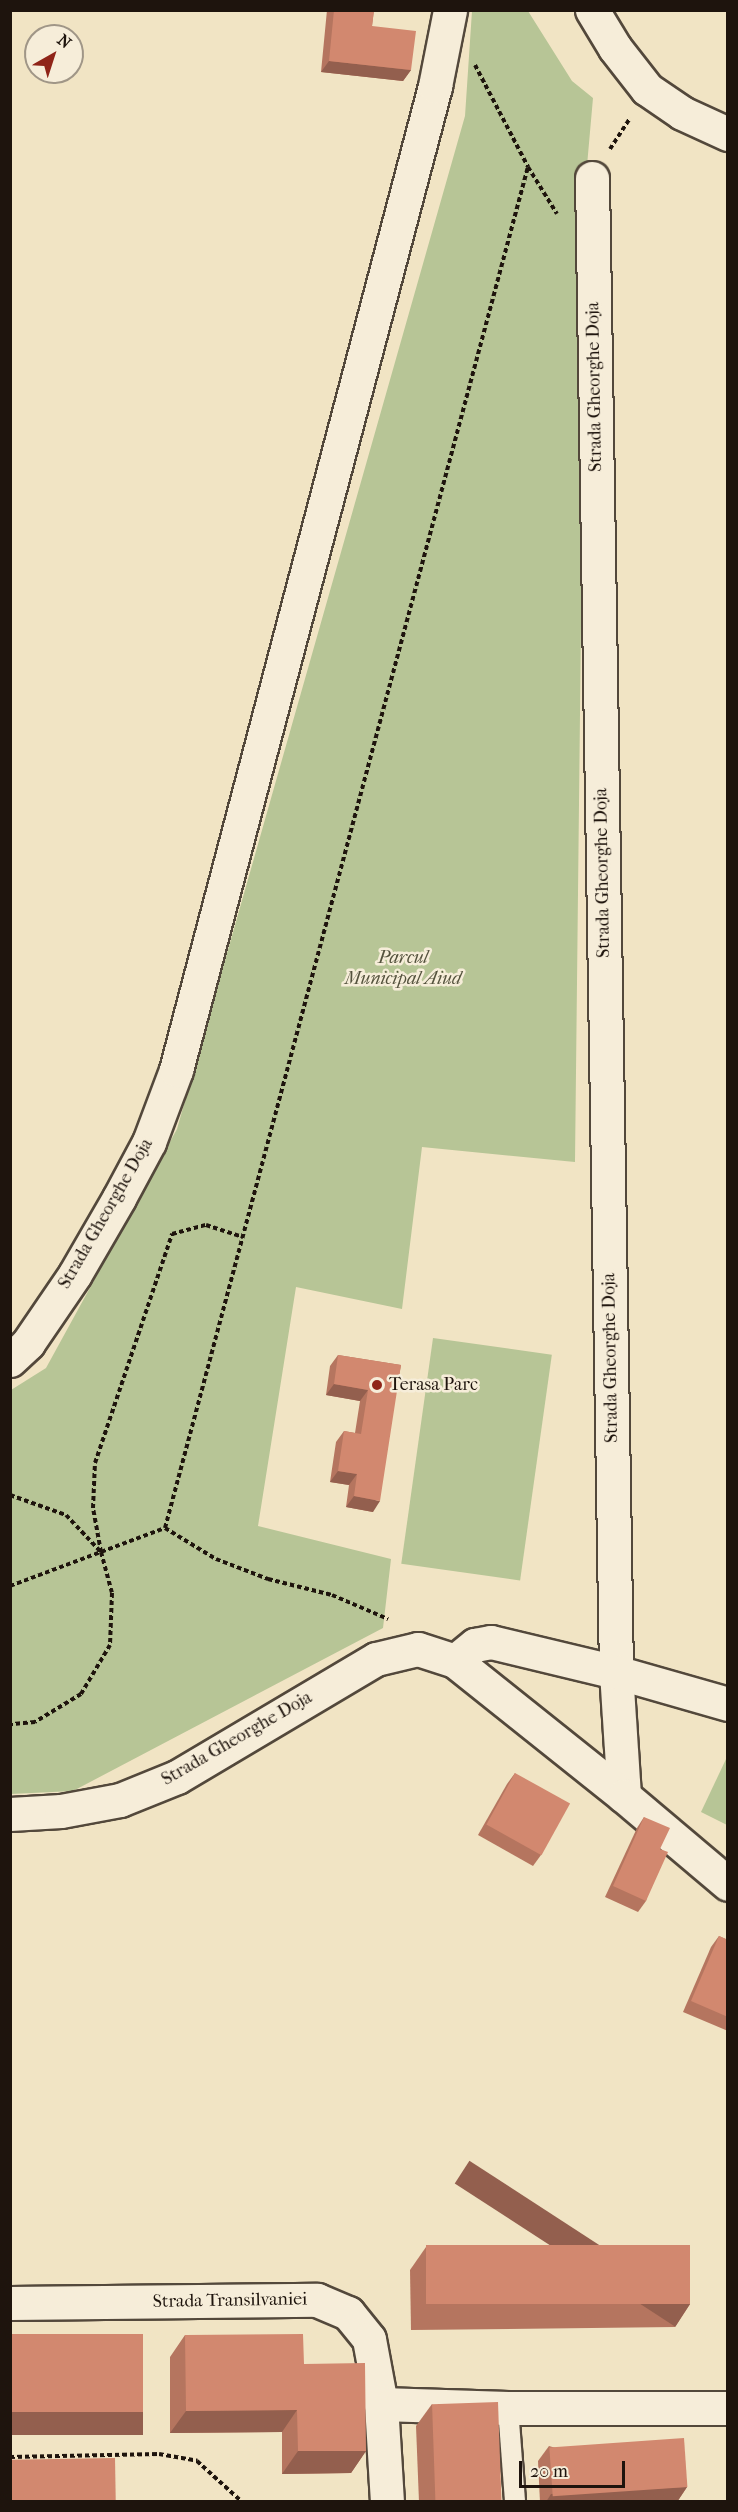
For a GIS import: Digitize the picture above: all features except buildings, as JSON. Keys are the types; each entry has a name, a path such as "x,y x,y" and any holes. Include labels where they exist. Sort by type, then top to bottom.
{"street":[{"path":"592,10 615,48 647,89 682,113 728,134"},
{"name":"Strada Gheorghe Doja","path":"10,1360 28,1343 75,1274 119,1198 149,1142 176,1070 435,86 449,12"},
{"name":"Strada Gheorghe Doja","path":"592,178 616,1672 624,1796"},
{"path":"455,1660 475,1645 491,1642 616,1672 728,1704"},
{"name":"Strada Gheorghe Doja","path":"10,1814 61,1811 120,1800 158,1785 177,1777 376,1659 418,1649 455,1660 624,1796 728,1884"},
{"name":"Strada Transilvaniei","path":"10,2303 317,2300 348,2313 369,2339 381,2404 387,2502"},
{"path":"381,2404 508,2408 728,2408"}],"lane":[{"path":"508,2408 514,2502"}],"path":[{"path":"449,12 528,167 558,215"},
{"path":"592,178 647,89"},
{"path":"165,1528 528,167"},
{"path":"10,1724 35,1722 81,1694 110,1645 112,1593 93,1508 96,1463 172,1234 206,1225 243,1237"},
{"path":"10,1495 66,1515 101,1552"},
{"path":"10,1586 165,1528"},
{"path":"165,1528 216,1559 268,1579 332,1595 391,1620 418,1649"},
{"path":"10,2457 168,2456 197,2462 242,2502"}],"green space":[{"name":"Parcul Municipal Aiud","path":"472,11 528,11 572,81 593,98 586,177 575,1162 422,1147 402,1309 296,1287 258,1526 391,1559 383,1628 73,1791 11,1794 11,1390 46,1368 177,1129 465,116"},
{"path":"433,1338 552,1355 520,1580 401,1564"},
{"path":"727,1757 727,1825 701,1812"}],"place":[{"name":"Terasa Parc","path":"377,1385"}]}
